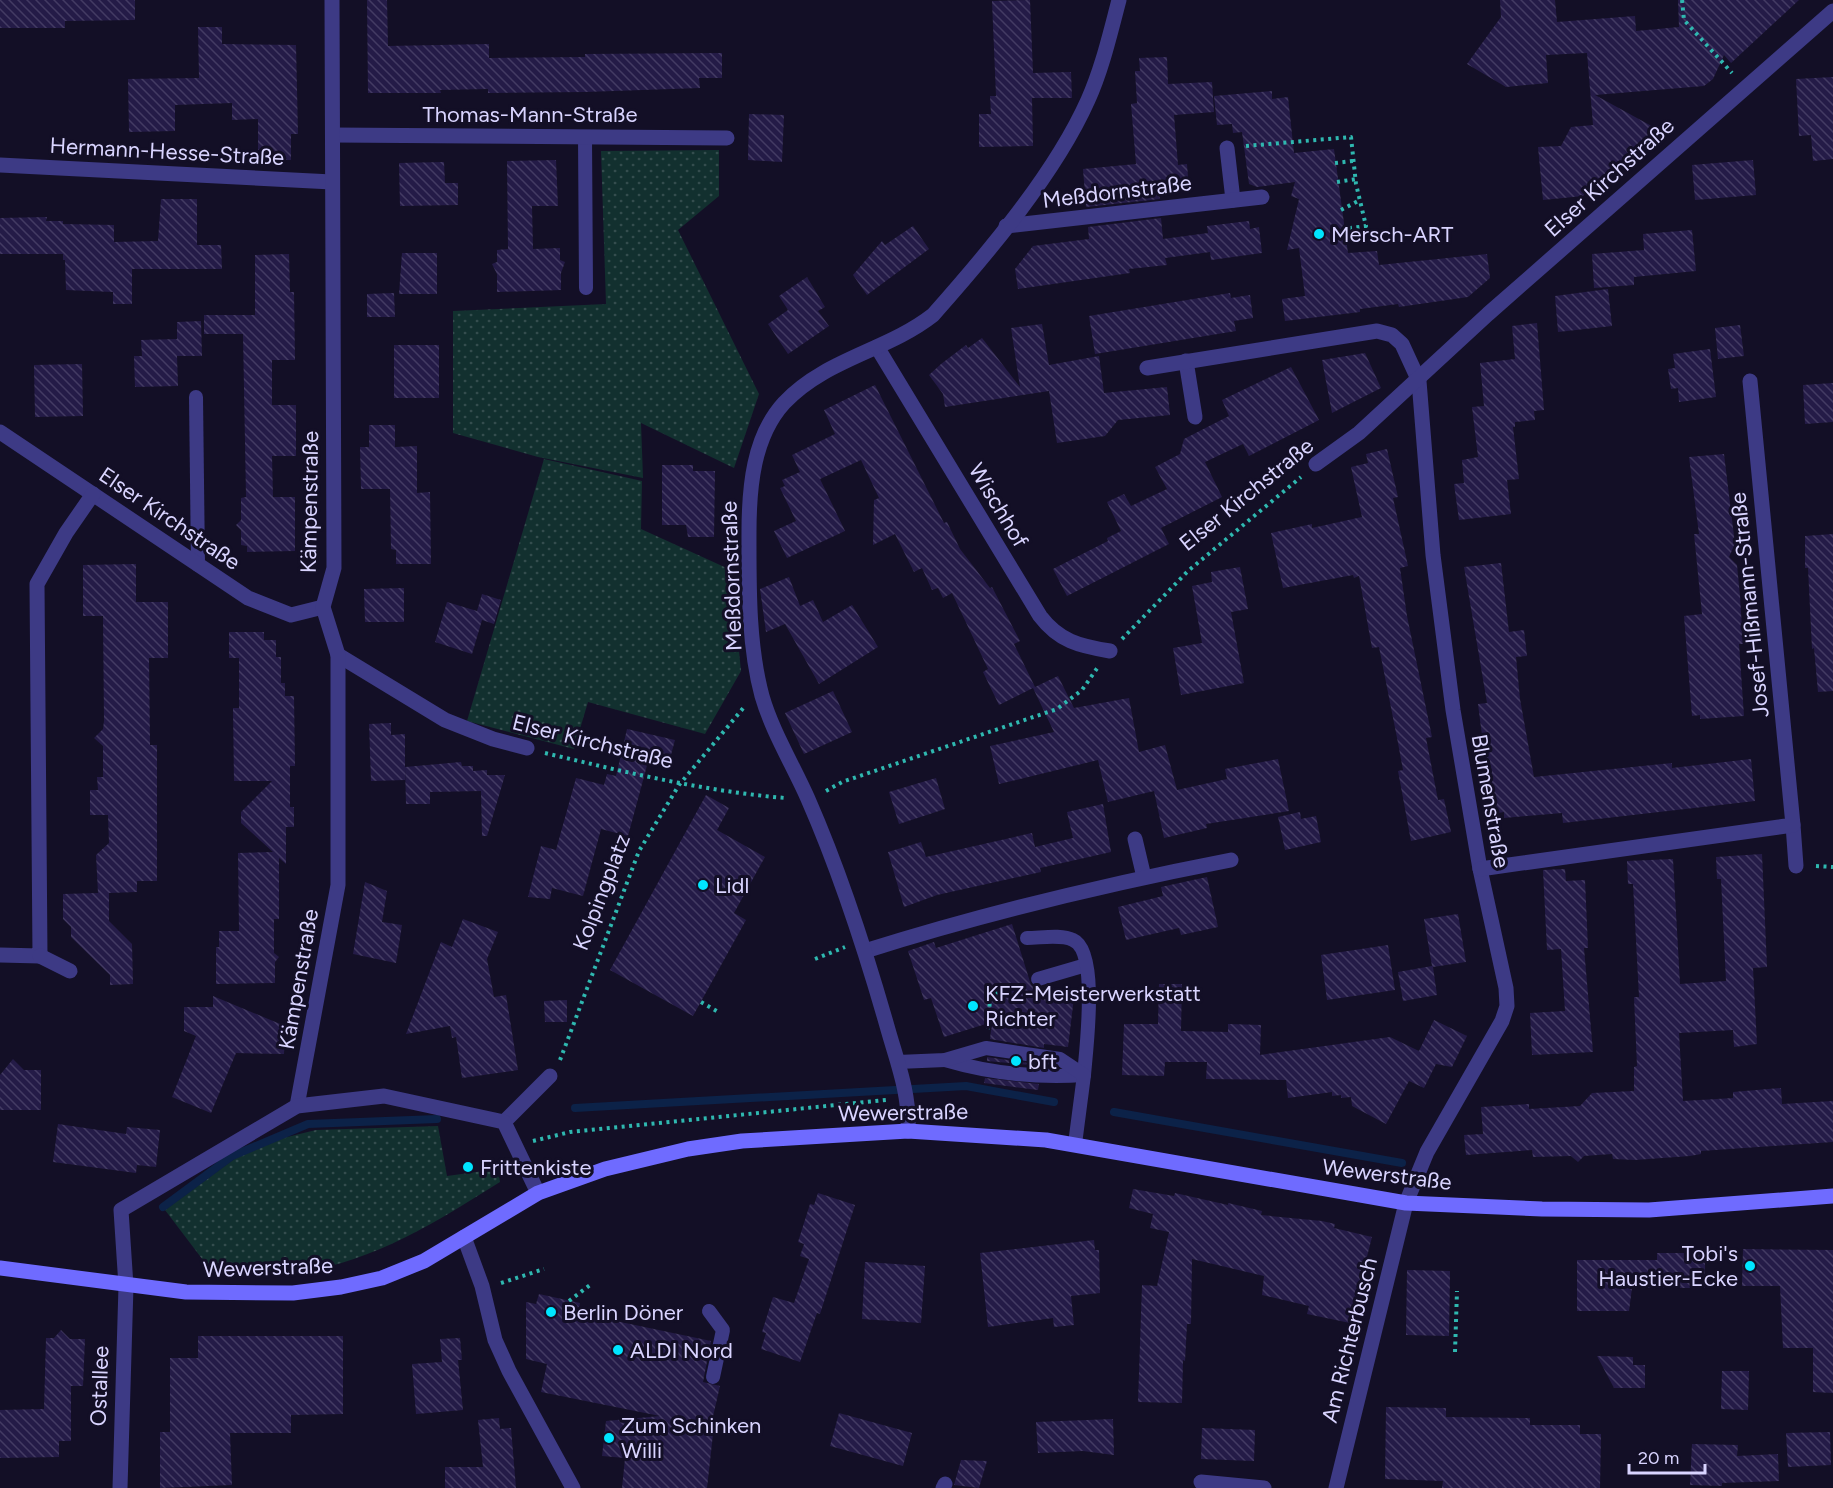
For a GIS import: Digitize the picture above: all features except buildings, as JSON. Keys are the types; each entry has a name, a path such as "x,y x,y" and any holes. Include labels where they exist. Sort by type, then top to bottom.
{"main road":[{"name":"Wewerstraße","path":"0,1268 186,1292 293,1293 341,1287 382,1278 424,1261 538,1193 605,1169 688,1149 762,1140 908,1131 1009,1136 1075,1144 1406,1203 1542,1209 1649,1210 1833,1196"}],"street":[{"name":"Kämpenstraße","path":"297,1106 338,885 338,655 323,607 334,568 332,0"},
{"name":"Meßdornstraße","path":"908,1131 908,1101 905,1083 864,945 809,801 766,708 760,688 750,595 749,518 754,466 763,437 772,419 785,403 805,385 832,367 919,326 933,315 1006,226 1046,171 1088,100 1099,73 1119,0"},
{"name":"Elser Kirchstraße","path":"1316,464 1359,433 1419,381 1488,314 1833,11"},
{"name":"Thomas-Mann-Straße","path":"333,135 727,138"},
{"path":"1227,148 1233,200"},
{"name":"Hermann-Hesse-Straße","path":"0,165 332,182"},
{"name":"Meßdornstraße","path":"1006,226 1262,197"},
{"path":"1147,368 1377,331 1392,335 1402,344 1419,381"},
{"name":"Wischhof","path":"877,347 1051,631 1070,643 1110,651"},
{"path":"1186,361 1195,417"},
{"name":"Blumenstraße","path":"1406,1203 1427,1152 1494,1038 1507,1005 1506,988 1480,869 1449,682 1433,555 1419,381"},
{"name":"Josef-Hißmann-Straße","path":"1750,381 1796,866"},
{"name":"Elser Kirchstraße","path":"0,432 248,598 291,615 323,607"},
{"path":"40,956 37,584 66,533 93,494"},
{"name":"Elser Kirchstraße","path":"338,655 444,720 493,739 527,748"},
{"path":"1480,869 1793,825"},
{"path":"1135,839 1144,877"},
{"path":"864,945 1144,877 1231,860"},
{"path":"0,955 40,956 70,971"},
{"path":"504,1122 550,1076"},
{"path":"126,1286 121,1210 297,1106 384,1096 504,1122 538,1193"},
{"name":"Am Richterbusch","path":"1336,1488 1406,1203"},
{"path":"464,1237 482,1286 495,1340 509,1371 573,1488"},
{"name":"Ostallee","path":"120,1488 126,1286"},
{"path":"1201,1482 1264,1488"}],"lane":[{"path":"585,137 586,288"},
{"path":"196,397 198,564"},
{"path":"1027,938 1074,940 1082,949 1086,965 1089,994 1084,1075 1075,1144"},
{"path":"1038,979 1086,965"},
{"path":"898,1062 945,1059 986,1048 1054,1057 1072,1065 1084,1075"},
{"path":"945,1059 976,1068 1043,1077 1084,1075"},
{"path":"709,1311 723,1330 713,1377"}],"path":[{"path":"1682,0 1684,20 1745,87"},
{"path":"1227,148 1351,137 1356,179 1366,226 1343,229"},
{"path":"1335,163 1353,161"},
{"path":"1338,182 1356,179"},
{"path":"1341,210 1346,210 1360,200"},
{"name":"Elser Kirchstraße","path":"527,748 680,785 724,793 809,801 842,782 1057,709 1082,690 1110,651 1188,571 1316,464"},
{"name":"Kolpingplatz","path":"550,1076 560,1060 583,1003 639,851 657,818 680,785 760,688"},
{"path":"815,959 864,945"},
{"path":"986,1048 990,998 995,993 1038,979"},
{"path":"701,1002 720,1013"},
{"path":"517,1145 570,1132 879,1100 908,1101"},
{"path":"482,1286 544,1269"},
{"path":"569,1300 590,1285"},
{"path":"1455,1352 1456,1292"}],"green space":[{"path":"719,150 719,196 678,230 759,394 734,468 641,423 643,478 538,457 453,433 453,311 606,304 601,151"},
{"path":"544,459 642,481 641,529 731,570 741,671 705,734 588,702 574,749 467,721"},
{"path":"438,1126 447,1176 498,1169 500,1182 405,1238 355,1259 328,1267 290,1273 209,1268 165,1210 237,1157 283,1138 316,1130"}],"waterway":[{"path":"575,1108 966,1086 1054,1102"},
{"path":"1114,1112 1402,1163"},
{"path":"163,1207 232,1156 308,1124 437,1119"}],"place":[{"name":"Mersch-ART","path":"1319,234"},
{"name":"Lidl","path":"703,885"},
{"name":"KFZ-Meisterwerkstatt Richter","path":"973,1006"},
{"name":"bft","path":"1016,1061"},
{"name":"Frittenkiste","path":"468,1167"},
{"name":"Tobi's Haustier-Ecke","path":"1750,1266"},
{"name":"Berlin Döner","path":"551,1312"},
{"name":"ALDI Nord","path":"618,1350"},
{"name":"Zum Schinken Willi","path":"609,1438"}]}
